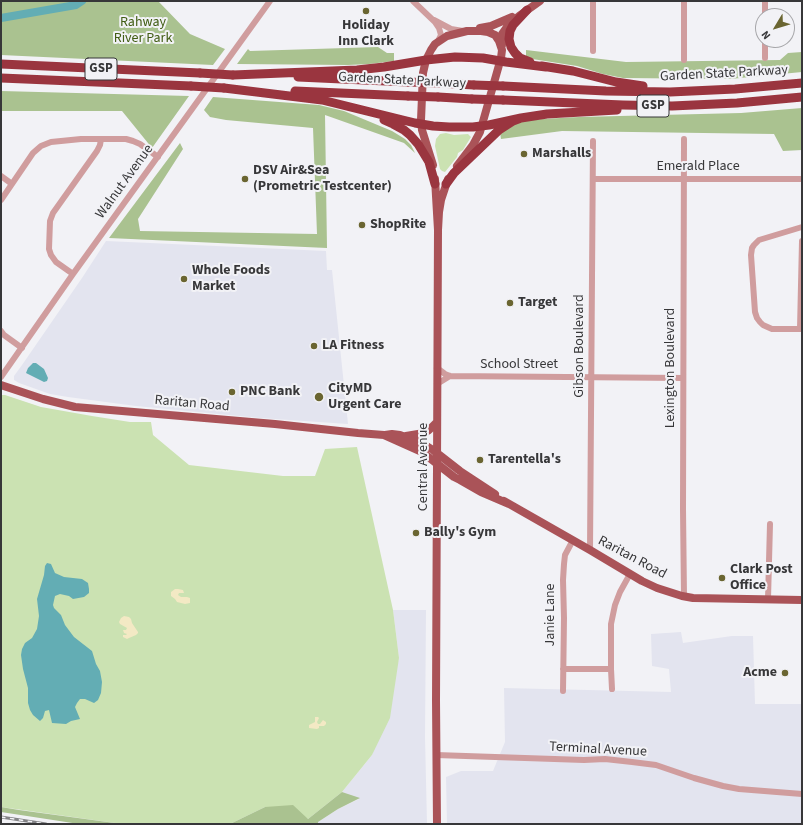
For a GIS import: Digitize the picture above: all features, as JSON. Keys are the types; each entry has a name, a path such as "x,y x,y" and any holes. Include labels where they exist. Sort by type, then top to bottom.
{"highway":[{"path":"527,10 517,20 511,29 509,36 510,44 513,52 520,58 533,64 546,67"},
{"path":"233,75 362,69 426,60 470,57 573,71 625,84 702,91"},
{"name":"Garden State Parkway","path":"1,64 606,91 702,91 802,83"},
{"name":"Garden State Parkway","path":"1,78 623,105 705,105 802,97"},
{"path":"224,88 322,100 421,124 449,127 482,126 554,113 705,105"},
{"path":"369,112 404,130 413,138 427,158 435,184"},
{"path":"446,184 454,173 499,130 521,118"}],"main road":[{"path":"435,44 447,36 503,22 527,10 540,1"},
{"name":"Central Avenue","path":"438,230 440,206 446,184 454,170 473,145 482,126 500,61 502,37 505,29 511,22 527,10"},
{"path":"467,31 485,31 493,34 499,41 502,50"},
{"name":"Central Avenue","path":"435,44 426,60 423,73 421,124 433,165 438,230 437,824"},
{"name":"Raritan Road","path":"1,385 43,399 75,407 403,436 422,443 509,504 642,581 657,588 693,598 802,600"},
{"path":"403,436 424,433 437,422"},
{"name":"Raritan Road","path":"384,435 427,455 454,477 481,492 509,504"},
{"path":"437,488 448,477 454,477"}],"street":[{"name":"Walnut Avenue","path":"1,377 73,274 270,1"},
{"path":"413,1 438,26 440,30 440,37 435,44"},
{"path":"593,1 593,51"},
{"path":"684,1 684,60"},
{"path":"428,16 451,28 460,31 467,31"},
{"path":"765,48 765,58"},
{"path":"1,200 34,154 44,145 51,142 81,139 126,139 140,144 158,157"},
{"path":"73,274 56,262 51,255 50,221 53,213 97,151 101,139"},
{"name":"Lexington Boulevard","path":"684,139 684,596"},
{"name":"Gibson Boulevard","path":"590,550 593,141"},
{"path":"1,176 12,184"},
{"name":"Emerald Place","path":"593,179 802,179"},
{"path":"802,227 759,240 752,248 751,255 755,312 757,318 763,325 772,329 801,329 802,242"},
{"path":"1,331 4,335 22,348"},
{"path":"437,368 450,376"},
{"path":"437,384 450,376"},
{"name":"School Street","path":"450,376 683,378"},
{"path":"768,600 770,524"},
{"name":"Janie Lane","path":"563,691 564,564 565,555 573,540"},
{"path":"612,689 611,624 615,605 630,574"},
{"path":"564,669 611,669"},
{"name":"Terminal Avenue","path":"436,755 584,760 605,759 656,765 694,778 739,789 802,794"}],"shaded area":[{"path":"106,241 326,251 327,270 332,270 348,424 260,418 136,406 50,394 14,380 14,376"},
{"path":"393,610 426,610 425,737 427,824 318,824 318,822 338,809 359,799 342,792 372,755 399,658"},
{"path":"681,632 683,643 732,636 753,636 755,704 802,704 802,824 447,824 446,777 461,771 493,771 505,742 504,688 671,692 669,669 652,666 651,634"}],"green space":[{"name":"Rahway River Park","path":"1,1 158,1 190,34 225,49 213,65 1,55"},
{"path":"378,47 387,53 394,53 394,61 348,65 237,64 248,49 250,51"},
{"path":"526,50 626,62 780,60 788,53 802,52 802,72 730,79 623,78 577,66 526,58"},
{"path":"1,91 189,96 152,148 122,111 1,111"},
{"path":"213,97 319,105 344,111 392,131 405,139 411,145 415,153 404,143 325,115 327,248 109,238 180,143 183,149 138,219 140,231 317,234 313,128 226,120 210,117 204,110"},
{"path":"802,108 802,150 783,151 774,134 562,131 501,139 500,132 517,122 542,119 741,113"},
{"path":"446,133 454,135 468,134 471,137 463,150 458,153 457,157 445,172 440,169 435,146 436,139 440,134"},
{"path":"1,395 41,407 130,422 151,422 153,435 189,465 283,476 315,476 325,449 357,447 393,610 399,658 390,718 372,755 342,792 308,819 265,807 230,824 122,824 1,807"},
{"path":"342,792 360,798 338,809 318,822 318,824 230,824 265,807 293,805 308,819"},
{"path":"1,807 122,824 79,824 1,812"}],"sand":[{"path":"175,589 183,590 184,593 179,593 178,595 181,597 190,598 190,603 185,604 177,602 171,596 171,592"},
{"path":"124,616 131,619 138,632 136,635 127,639 123,637 123,635 127,634 124,633 123,630 126,630 127,628 119,622"},
{"path":"315,717 319,718 317,722 318,724 320,724 323,720 326,724 324,726 319,726 317,729 309,728 309,725 315,722"}],"water":[{"path":"33,363 36,363 44,369 48,378 47,381 44,382 26,373 28,368"},
{"path":"47,563 51,564 55,573 64,577 82,579 88,583 89,593 84,597 73,599 69,596 60,594 55,596 53,605 61,615 65,625 74,637 92,651 100,671 102,682 101,693 98,700 94,703 85,699 80,699 75,707 80,719 66,724 52,723 49,710 45,711 43,718 40,721 33,715 28,703 28,688 21,655 25,643 32,638 37,629 39,616 37,599"}],"waterway":[{"path":"1,18 76,5 82,1"}],"railway":[{"path":"1,817 46,824"}],"place":[{"name":"Holiday Inn Clark","path":"366,11"},
{"name":"Marshalls","path":"524,154"},
{"name":"DSV Air&Sea (Prometric Testcenter)","path":"245,179"},
{"name":"ShopRite","path":"362,225"},
{"name":"Whole Foods Market","path":"184,279"},
{"name":"Target","path":"510,303"},
{"name":"LA Fitness","path":"314,346"},
{"name":"PNC Bank","path":"232,392"},
{"name":"CityMD Urgent Care","path":"319,397"},
{"name":"Tarentella's","path":"480,460"},
{"name":"Bally's Gym","path":"416,533"},
{"name":"Clark Post Office","path":"722,578"},
{"name":"Acme","path":"785,673"}]}
